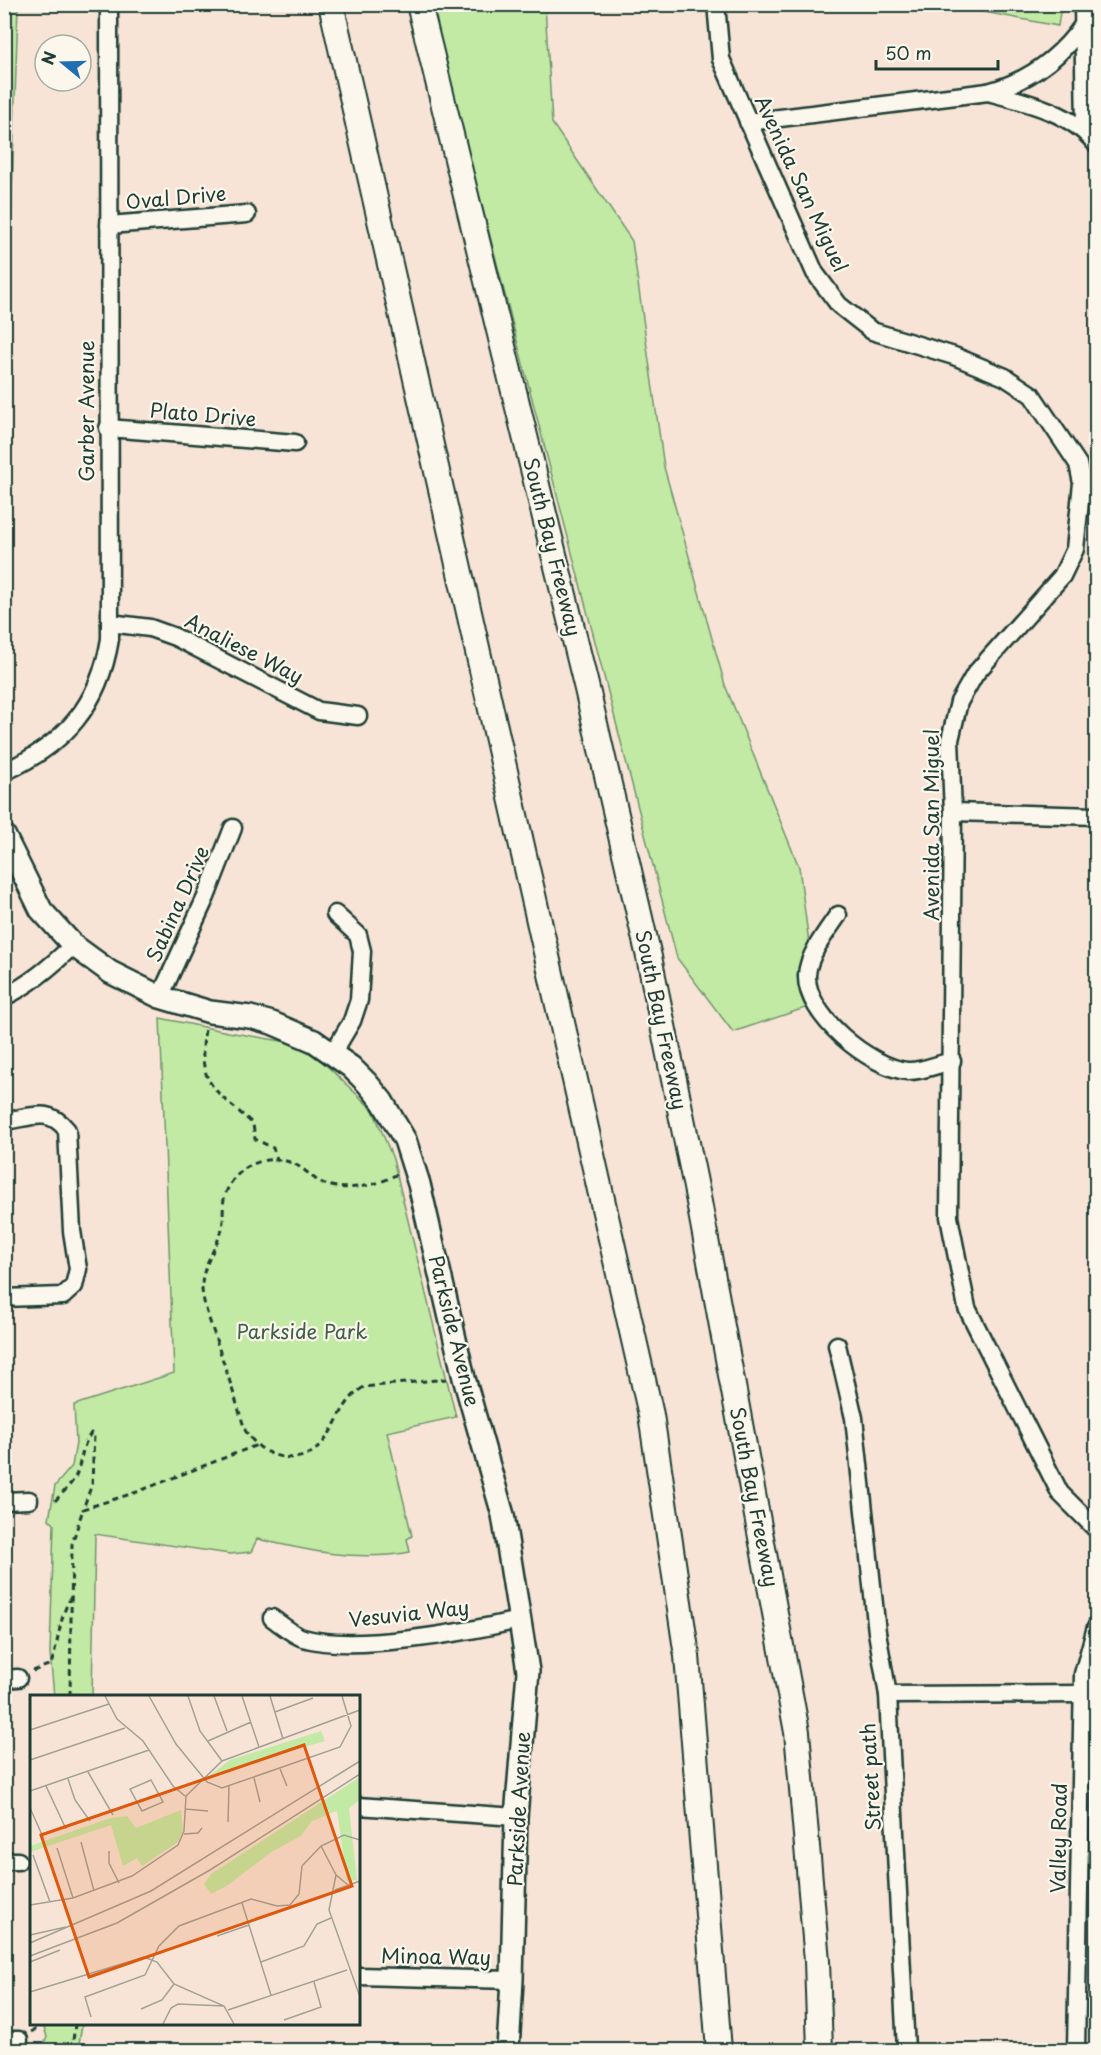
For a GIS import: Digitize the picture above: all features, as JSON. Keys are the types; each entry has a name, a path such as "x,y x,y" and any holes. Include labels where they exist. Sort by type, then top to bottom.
{"highway":[{"path":"331,4 651,1415 687,1656 717,1999 719,2050"},
{"name":"South Bay Freeway","path":"419,4 578,654 649,957 699,1202 797,1732 817,1961 820,2050"},
{"path":"817,1961 828,2050"},
{"path":"704,2050 717,1999"}],"main road":[{"name":"Parkside Avenue","path":"4,835 41,910 73,945 110,972 160,996 210,1012 250,1017 272,1023 293,1031 333,1053 367,1083 382,1101 405,1140 414,1164 464,1378 503,1515 528,1671 516,1816 513,1980 508,2050"}],"street":[{"name":"Garber Avenue","path":"4,772 40,754 55,743 80,717 103,671 110,623 108,428 110,4"},
{"name":"Avenida San Miguel","path":"716,4 721,59 816,273 839,305 872,331 954,356 1005,377 1032,395 1078,464 1083,483 1075,549 1062,576 975,674 959,702 950,740 952,1061 949,1217 967,1308 1060,1493 1096,1529"},
{"path":"1083,4 1085,129"},
{"path":"748,122 988,92 1018,82 1045,66 1066,47 1083,25"},
{"path":"988,92 1034,104 1085,129 1096,144"},
{"name":"Oval Drive","path":"109,225 247,214"},
{"name":"Plato Drive","path":"108,428 295,443"},
{"name":"Analiese Way","path":"110,623 150,628 175,637 319,711 358,716"},
{"path":"952,813 1096,816"},
{"name":"Sabina Drive","path":"160,996 206,897 233,828"},
{"path":"333,1053 352,1021 359,1000 362,951 358,935 335,914"},
{"path":"838,915 812,959 807,974 809,993 823,1019 871,1058 889,1066 915,1070 952,1061"},
{"path":"4,997 21,989 50,968 73,945"},
{"path":"4,1121 46,1114 58,1119 67,1130 72,1231 78,1269 74,1286 63,1296 4,1298"},
{"path":"837,1345 854,1418 878,1632 888,1695"},
{"path":"4,1501 29,1500"},
{"name":"Vesuvia Way","path":"272,1618 302,1638 359,1644 491,1627 519,1620"},
{"name":"Valley Road","path":"1076,2050 1082,1694 1083,1674 1096,1628"},
{"name":"Street path","path":"906,2050 888,1695 1082,1694"},
{"path":"360,1806 516,1816"},
{"name":"Minoa Way","path":"360,1976 513,1980"}],"path":[{"path":"210,1012 204,1037 202,1065 209,1084 253,1124 255,1139 273,1148 277,1159"},
{"path":"414,1164 386,1181 363,1187 332,1186 316,1179 298,1165 277,1159 266,1160 246,1168 232,1182 224,1201 220,1235 207,1259 202,1288 245,1430 257,1445 283,1457 302,1455 326,1440 347,1401 353,1393 364,1387 464,1378"},
{"path":"55,1501 70,1485 77,1471 82,1449 91,1433 94,1434 92,1484 72,1544 70,1695"},
{"path":"82,1509 136,1492 257,1445"},
{"path":"11,1679 51,1664 58,1647 65,1607 72,1596"},
{"path":"72,2050 75,2025"}],"green space":[{"path":"4,5 18,5 5,410"},
{"path":"430,5 545,5 552,123 632,241 664,467 725,685 799,867 817,1004 733,1032 677,958"},
{"path":"947,5 1061,5 1058,26"},
{"name":"Parkside Park","path":"160,1018 305,1045 373,1110 393,1159 456,1417 387,1432 412,1536 407,1539 410,1552 371,1556 333,1554 257,1539 251,1552 230,1554 95,1534 92,1695 54,1695 50,1653 54,1524 49,1519 55,1486 72,1466 76,1443 74,1405 174,1373"},
{"path":"43,2025 82,2025 78,2050 42,2050 47,2037"}]}
